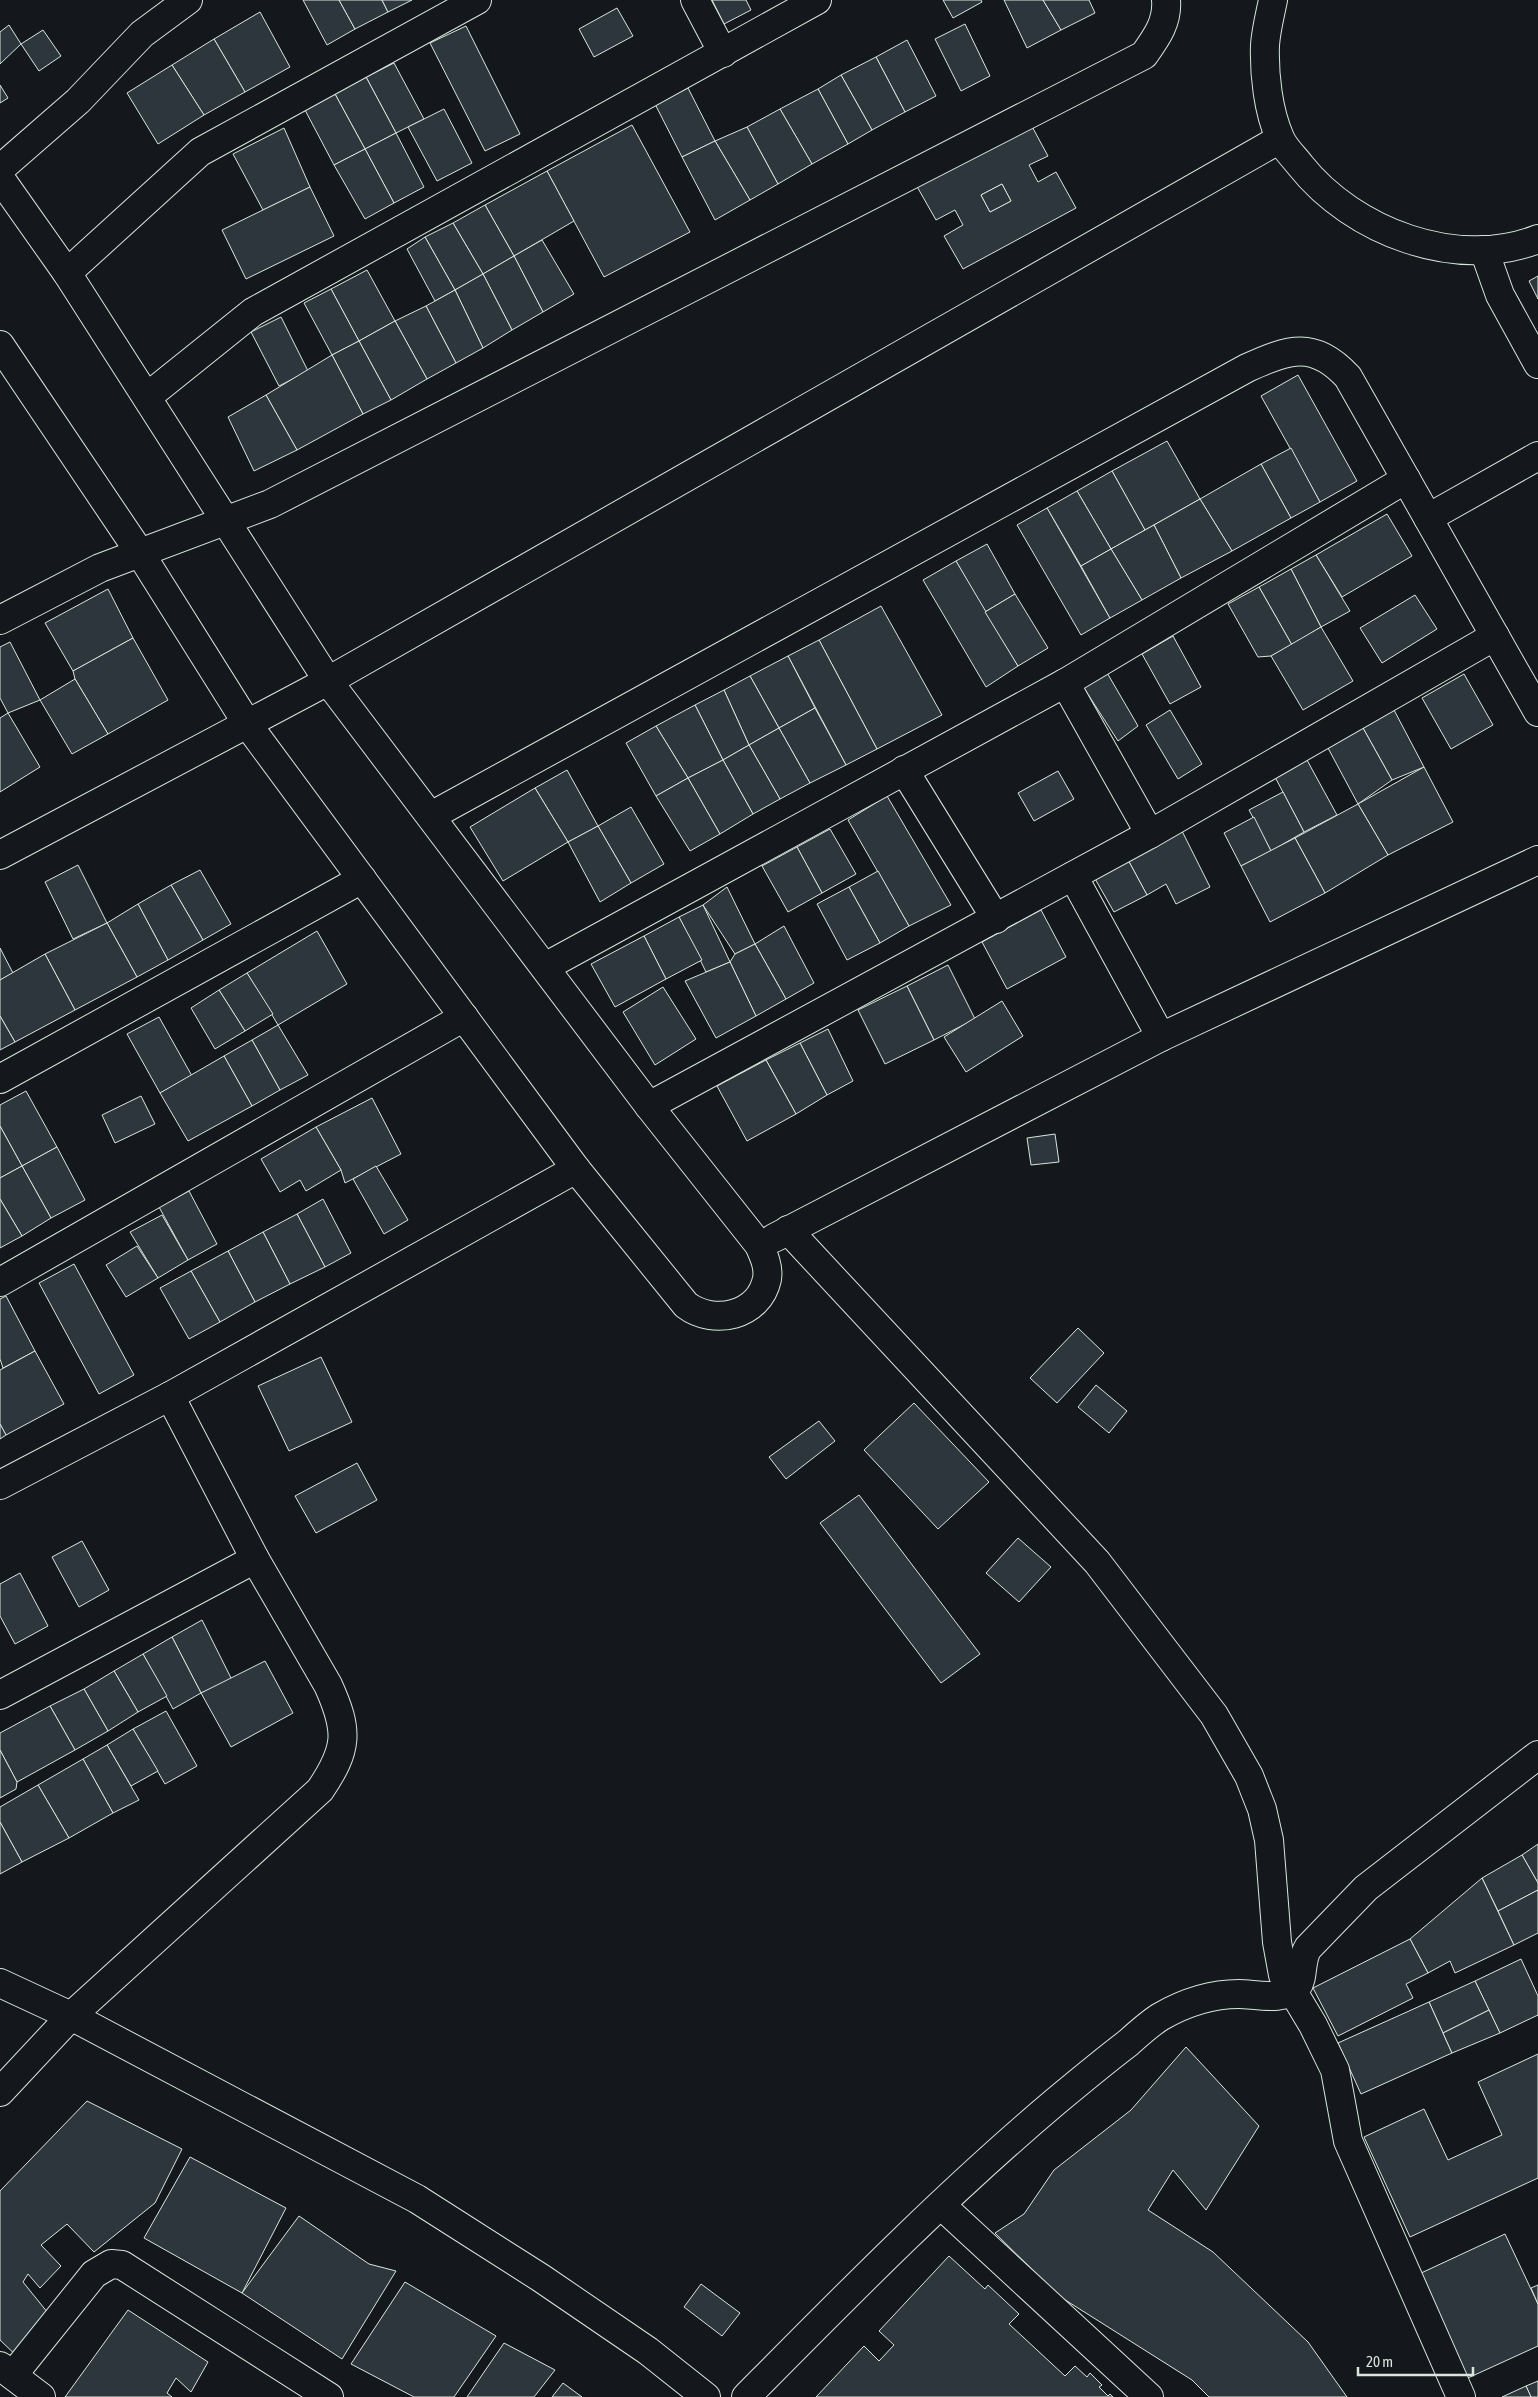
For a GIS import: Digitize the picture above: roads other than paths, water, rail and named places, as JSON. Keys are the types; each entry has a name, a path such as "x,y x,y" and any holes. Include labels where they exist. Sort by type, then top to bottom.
{"street":[{"path":"0,169 78,101 142,34 188,0"},
{"path":"67,273 200,152 477,0"},
{"path":"695,0 723,53"},
{"path":"147,397 253,312 817,0"},
{"path":"0,620 100,568 270,504 1144,55 1162,26 1167,12 1166,0"},
{"path":"1272,0 1265,44 1269,98 1280,139 1311,179 1356,215 1400,236 1438,246 1484,250 1519,247 1538,239"},
{"path":"0,855 248,726 1280,139"},
{"path":"0,178 67,273 227,520 328,681 649,1106 759,1245 765,1258 767,1279 758,1296 747,1307 731,1315 714,1317 698,1314 686,1305 576,1168 248,726 140,553 0,345"},
{"path":"1484,250 1500,295 1538,364"},
{"path":"431,816 1247,368 1274,356 1297,352 1319,353 1334,362 1348,377 1538,712"},
{"path":"1428,518 1538,456"},
{"path":"545,967 1065,683 1406,480"},
{"path":"649,1106 1150,834 1495,636"},
{"path":"1065,683 1150,834"},
{"path":"904,770 996,919"},
{"path":"759,1245 1161,1037 1538,860"},
{"path":"1073,876 1161,1037"},
{"path":"0,1079 362,879"},
{"path":"0,1282 464,1017"},
{"path":"0,1486 170,1396 576,1168"},
{"path":"788,1230 1097,1562 1214,1715 1249,1776 1262,1809 1269,1840 1279,1958 1283,1975 1313,2025 1335,2070 1348,2141 1454,2393"},
{"path":"0,2092 71,2016 320,1790 337,1765 343,1746 338,1706 328,1685 255,1559 170,1396"},
{"path":"0,1695 255,1559"},
{"path":"746,2397 996,2152 1159,2018 1189,2003 1213,1996 1238,1994 1284,1995 1292,1991 1300,1982 1301,1964 1308,1948 1366,1888 1538,1756"},
{"path":"0,1983 71,2016 417,2199 541,2278 632,2340 706,2397"},
{"path":"941,2206 1149,2397"},
{"path":"42,2397 6,2370 94,2274 111,2264 122,2265 329,2397"}]}
